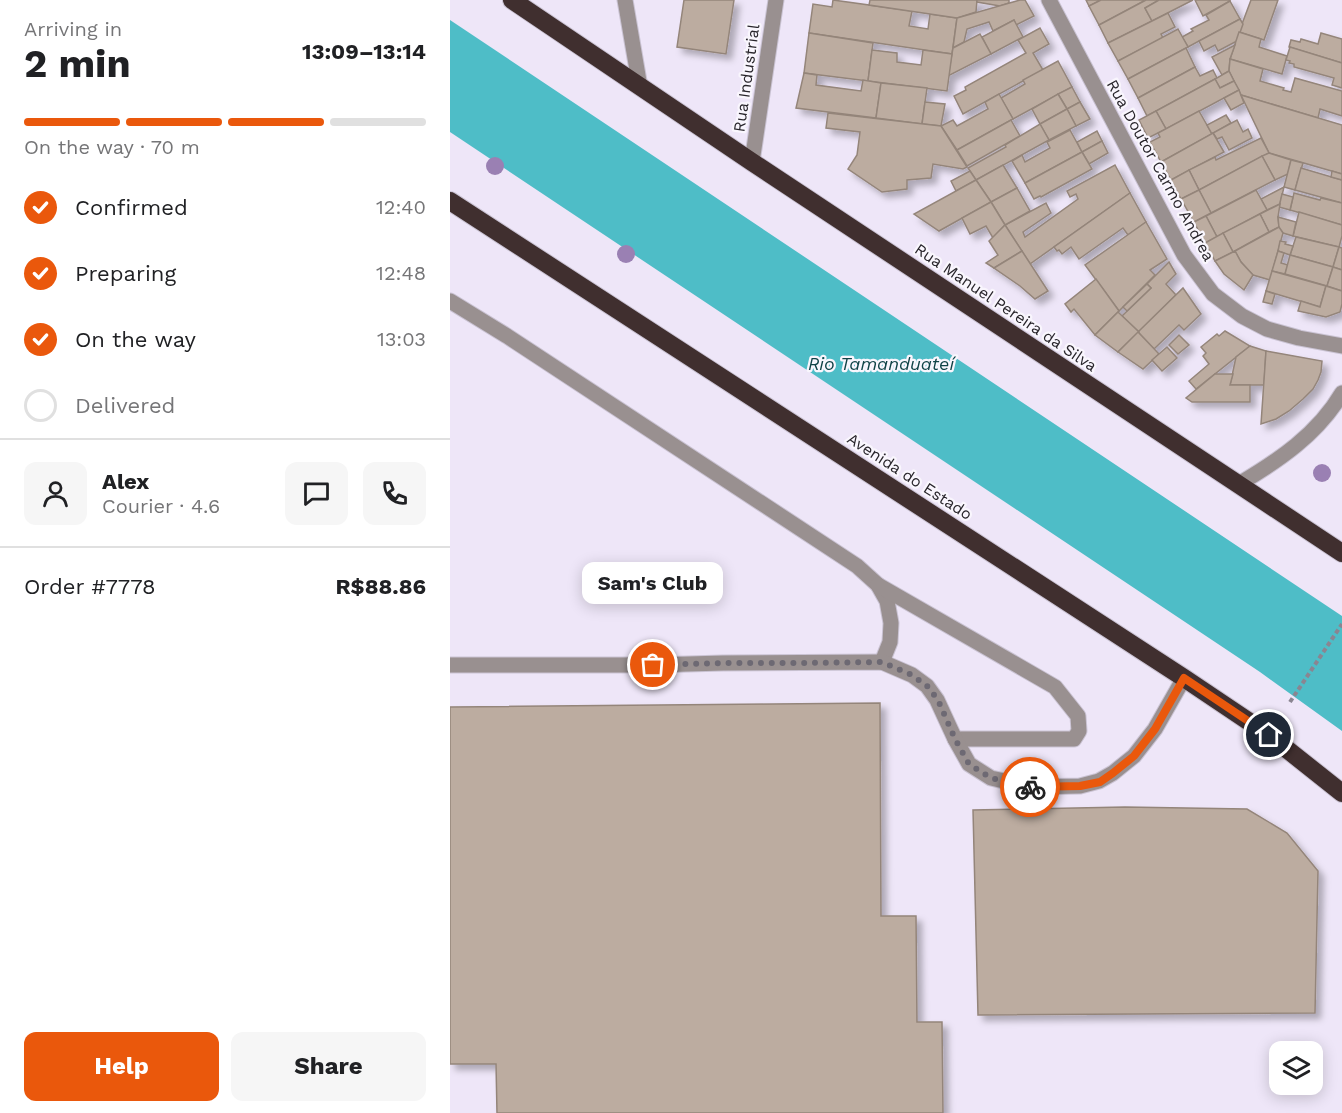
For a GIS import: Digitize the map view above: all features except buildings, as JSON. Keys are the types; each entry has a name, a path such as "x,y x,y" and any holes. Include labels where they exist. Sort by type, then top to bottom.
{"highway":[{"name":"Rua Manuel Pereira da Silva","path":"512,0 1342,553"},
{"name":"Avenida do Estado","path":"450,201 1184,678 1269,735 1342,793"}],"street":[{"path":"625,0 640,87"},
{"name":"Rua Industrial","path":"752,162 776,0"},
{"name":"Rua Doutor Carmo Andrea","path":"1048,0 1184,255 1213,294 1242,316 1267,329 1342,346"},
{"path":"450,301 857,566 878,585 1055,687 1078,716 1079,731 1074,739 955,739"},
{"path":"1239,484 1270,466 1306,437 1325,417 1342,393"},
{"path":"878,585 887,601 891,623 890,642 882,662"},
{"path":"450,665 882,662 912,675 927,686 938,700 969,764 991,778 1030,787 1080,786 1100,782 1113,773 1134,756 1155,729 1184,678"}],"path":[{"path":"1290,702 1342,624"}],"water":[{"name":"Rio Tamanduateí","path":"450,20 1342,616 1342,731 1260,672 450,132"}],"way so far":[{"path":"653,665 882,662 912,675 927,686 938,700 969,764 991,778 1030,787"}],"place":[{"name":"Sam's Club","path":"653,665"}],"route":[{"path":"1030,787 1080,786 1100,782 1113,773 1134,756 1155,729 1184,678 1269,735"}]}
